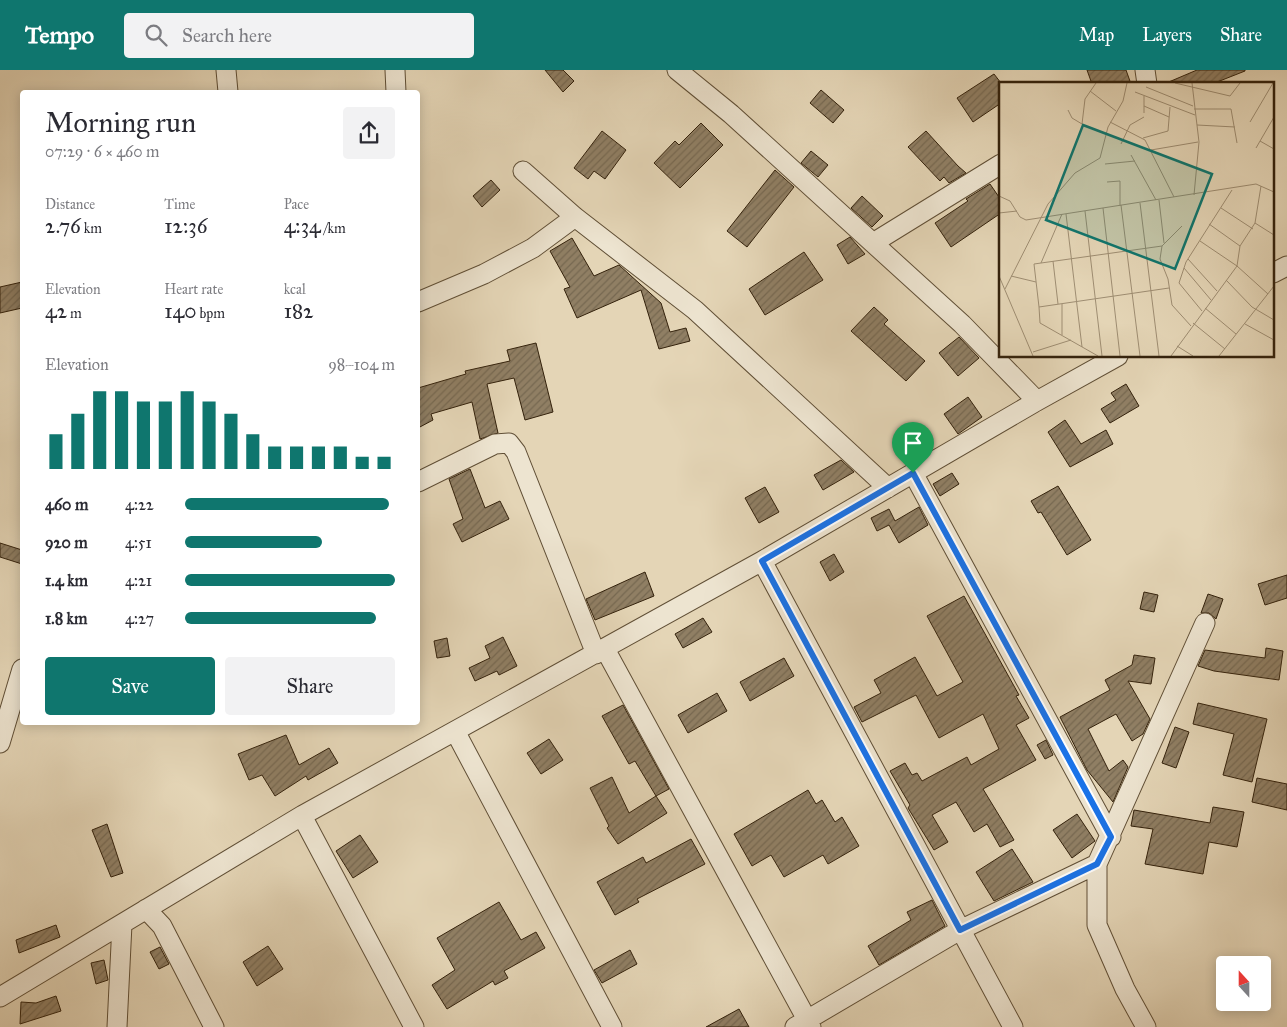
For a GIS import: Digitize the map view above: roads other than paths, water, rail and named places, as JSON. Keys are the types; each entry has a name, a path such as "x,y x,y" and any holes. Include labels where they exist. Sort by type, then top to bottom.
{"street":[{"path":"226,70 228,90"},
{"path":"395,70 396,90"},
{"path":"677,70 731,114 962,324 1037,401"},
{"path":"873,243 999,165"},
{"path":"523,171 575,217 695,310 888,488"},
{"path":"420,301 484,274 533,248 575,217"},
{"path":"1274,272 1287,266"},
{"path":"0,997 302,816 762,561 1114,358"},
{"path":"420,481 495,444 509,443 516,452 600,651 805,1025 960,930 1097,864"},
{"path":"913,473 1111,837"},
{"path":"762,561 1013,1027"},
{"path":"1146,1027 1125,989 1096,925 1097,864 1111,837 1205,623"},
{"path":"0,743 20,676"},
{"path":"454,731 612,1027"},
{"path":"302,816 414,1027"},
{"path":"146,909 162,926 214,1027"},
{"path":"117,1027 122,924"}]}
